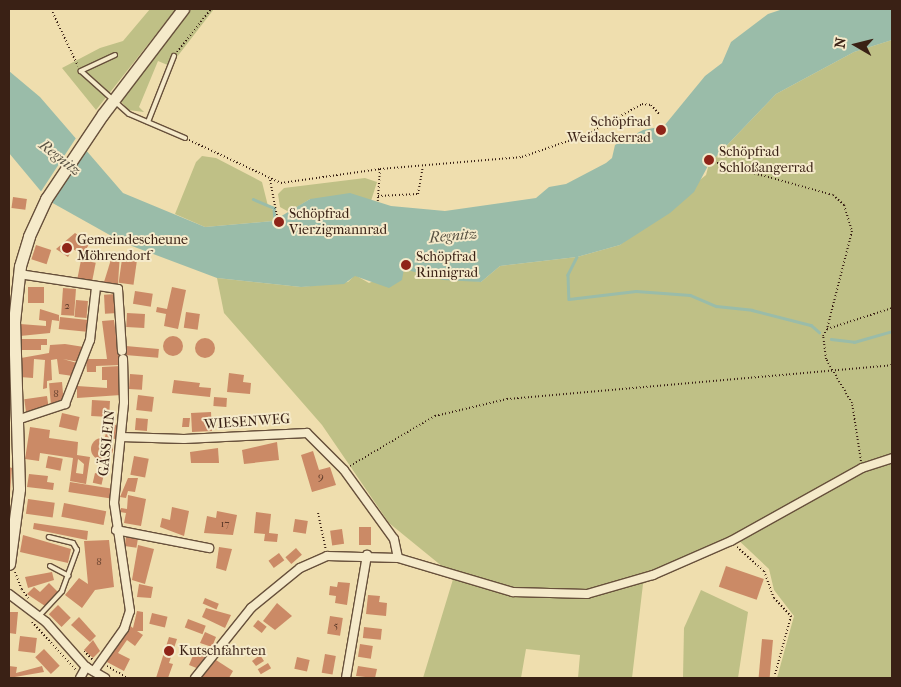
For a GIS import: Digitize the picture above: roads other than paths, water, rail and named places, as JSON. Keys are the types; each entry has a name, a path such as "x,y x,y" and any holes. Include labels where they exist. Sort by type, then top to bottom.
{"street":[{"path":"9,564 19,489 10,345 16,268 46,199 103,114 183,9"},
{"name":"GÄSSLEIN","path":"16,268 96,287 115,287 120,292 122,355 121,437 115,486 116,530 130,611 124,629 94,671"},
{"path":"14,416 65,404 90,340 96,287"},
{"name":"WIESENWEG","path":"121,437 184,439 306,433 344,470 394,539 398,558"},
{"path":"195,678 252,608 300,568 327,556 367,555 398,558 506,590 566,596 613,589 731,541 862,468 892,458"},
{"path":"116,530 209,548"},
{"path":"346,678 367,555"},
{"path":"9,594 39,616 86,667 105,678"},
{"path":"80,676 86,667"}],"lane":[{"path":"115,55 81,71 112,102 148,122 186,138"},
{"path":"148,122 174,56"},
{"path":"39,616 62,591 69,576 76,546 49,537"},
{"path":"50,566 69,576"}],"water":[{"name":"Regnitz","path":"783,9 892,9 892,40 854,52 776,94 709,164 694,192 670,213 620,245 577,257 500,266 481,282 443,280 404,269 402,280 389,288 355,276 344,284 301,287 217,278 124,243 49,201 9,153 9,71 40,97 123,193 205,227 273,221 310,199 350,193 391,206 445,211 536,198 549,187 566,184 606,163 612,158 615,145 643,130 664,126 705,76 722,63 731,42 768,14"}],"waterway":[{"path":"253,199 274,208 275,221"},
{"path":"577,257 568,275 569,299 636,291 690,295 716,306 752,310 811,325 819,332"},
{"path":"831,339 854,342 892,331"}],"place":[{"name":"Schöpfrad Weidackerrad","path":"661,130"},
{"name":"Schöpfrad Schloßangerrad","path":"709,160"},
{"name":"Schöpfrad Vierzigmannrad","path":"279,222"},
{"name":"Gemeindescheune Möhrendorf","path":"67,248"},
{"name":"Schöpfrad Rinnigrad","path":"406,265"},
{"name":"Kutschfahrten","path":"169,651"}]}
